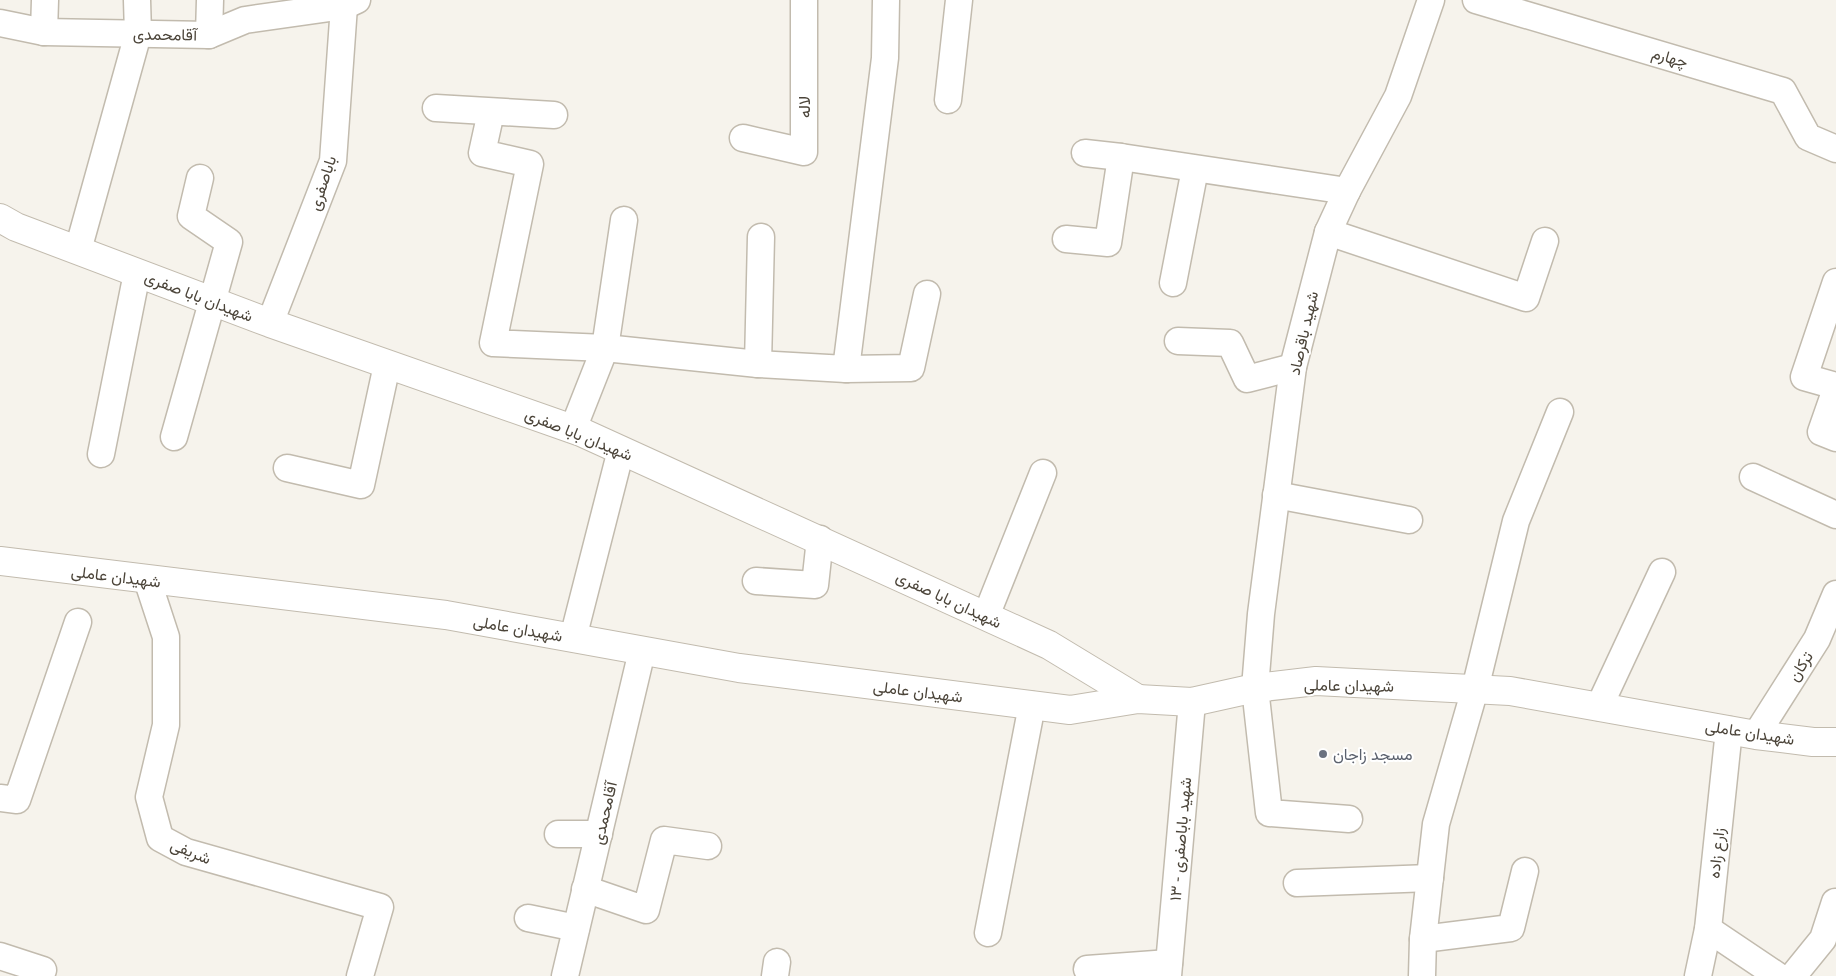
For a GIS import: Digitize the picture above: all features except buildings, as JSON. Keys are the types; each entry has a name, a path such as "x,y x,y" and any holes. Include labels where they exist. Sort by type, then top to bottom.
{"street":[{"path":"44,32 45,0"},
{"path":"78,250 138,34 137,0"},
{"path":"209,34 210,0"},
{"name":"لاله","path":"743,138 804,152 804,0"},
{"path":"846,369 885,58 886,0"},
{"path":"948,100 959,0"},
{"name":"شهید باقرصاد","path":"1349,819 1269,812 1255,688 1261,614 1293,368 1328,232 1347,191 1398,96 1431,0"},
{"name":"چهارم","path":"1476,0 1783,91 1808,137 1836,150"},
{"name":"آقامحمدی","path":"0,23 44,32 209,34 245,20 350,3"},
{"name":"باباصفری","path":"270,323 333,161 350,3"},
{"path":"436,108 554,115"},
{"path":"491,112 482,153 530,164 493,343 605,348 758,364 846,369 911,368 928,294"},
{"path":"1084,153 1347,191"},
{"path":"1066,239 1108,243 1121,157"},
{"path":"1173,283 1195,169"},
{"path":"174,437 229,242 191,216 200,178"},
{"name":"شهیدان بابا صفری","path":"0,218 16,226 270,323 573,429 1048,645 1138,698"},
{"path":"573,429 605,348 624,220"},
{"path":"1328,232 1526,298 1545,241"},
{"path":"758,364 761,237"},
{"path":"100,454 138,273"},
{"path":"1836,282 1804,377 1836,388 1821,432 1836,438"},
{"path":"1178,342 1230,343 1247,379 1293,368"},
{"path":"287,468 361,485 387,364"},
{"path":"1422,976 1423,939 1436,824 1475,689 1516,521 1560,412"},
{"path":"573,638 621,450"},
{"path":"986,616 1043,474"},
{"path":"1753,477 1836,515"},
{"path":"1276,495 1409,520"},
{"path":"756,581 815,585 820,540"},
{"name":"شهیدان عاملی","path":"0,561 446,615 739,668 1070,710 1138,698 1192,702 1255,688 1316,681 1510,691 1756,735 1813,742 1836,742"},
{"path":"1599,707 1662,572"},
{"name":"شریفی","path":"146,579 166,637 166,724 148,797 160,838 186,852 380,907 360,976"},
{"name":"ترکان","path":"1756,735 1817,639 1836,594"},
{"path":"0,798 17,800 78,622"},
{"name":"آقامحمدی","path":"565,976 642,651"},
{"name":"شهید باباصفری - ۱۳","path":"1169,969 1192,702"},
{"path":"988,932 1032,705"},
{"name":"زارع زاده","path":"1698,976 1708,929 1729,730"},
{"path":"558,834 599,834"},
{"path":"585,889 646,910 664,840 708,846"},
{"path":"1423,939 1511,928 1525,871"},
{"path":"1297,883 1430,878"},
{"path":"1793,976 1823,939 1835,902"},
{"path":"528,918 576,928"},
{"path":"1708,929 1778,976"},
{"path":"0,956 44,970"},
{"path":"1087,969 1169,969"}],"place":[{"name":"مسجد زاجان","path":"1323,754"}]}
